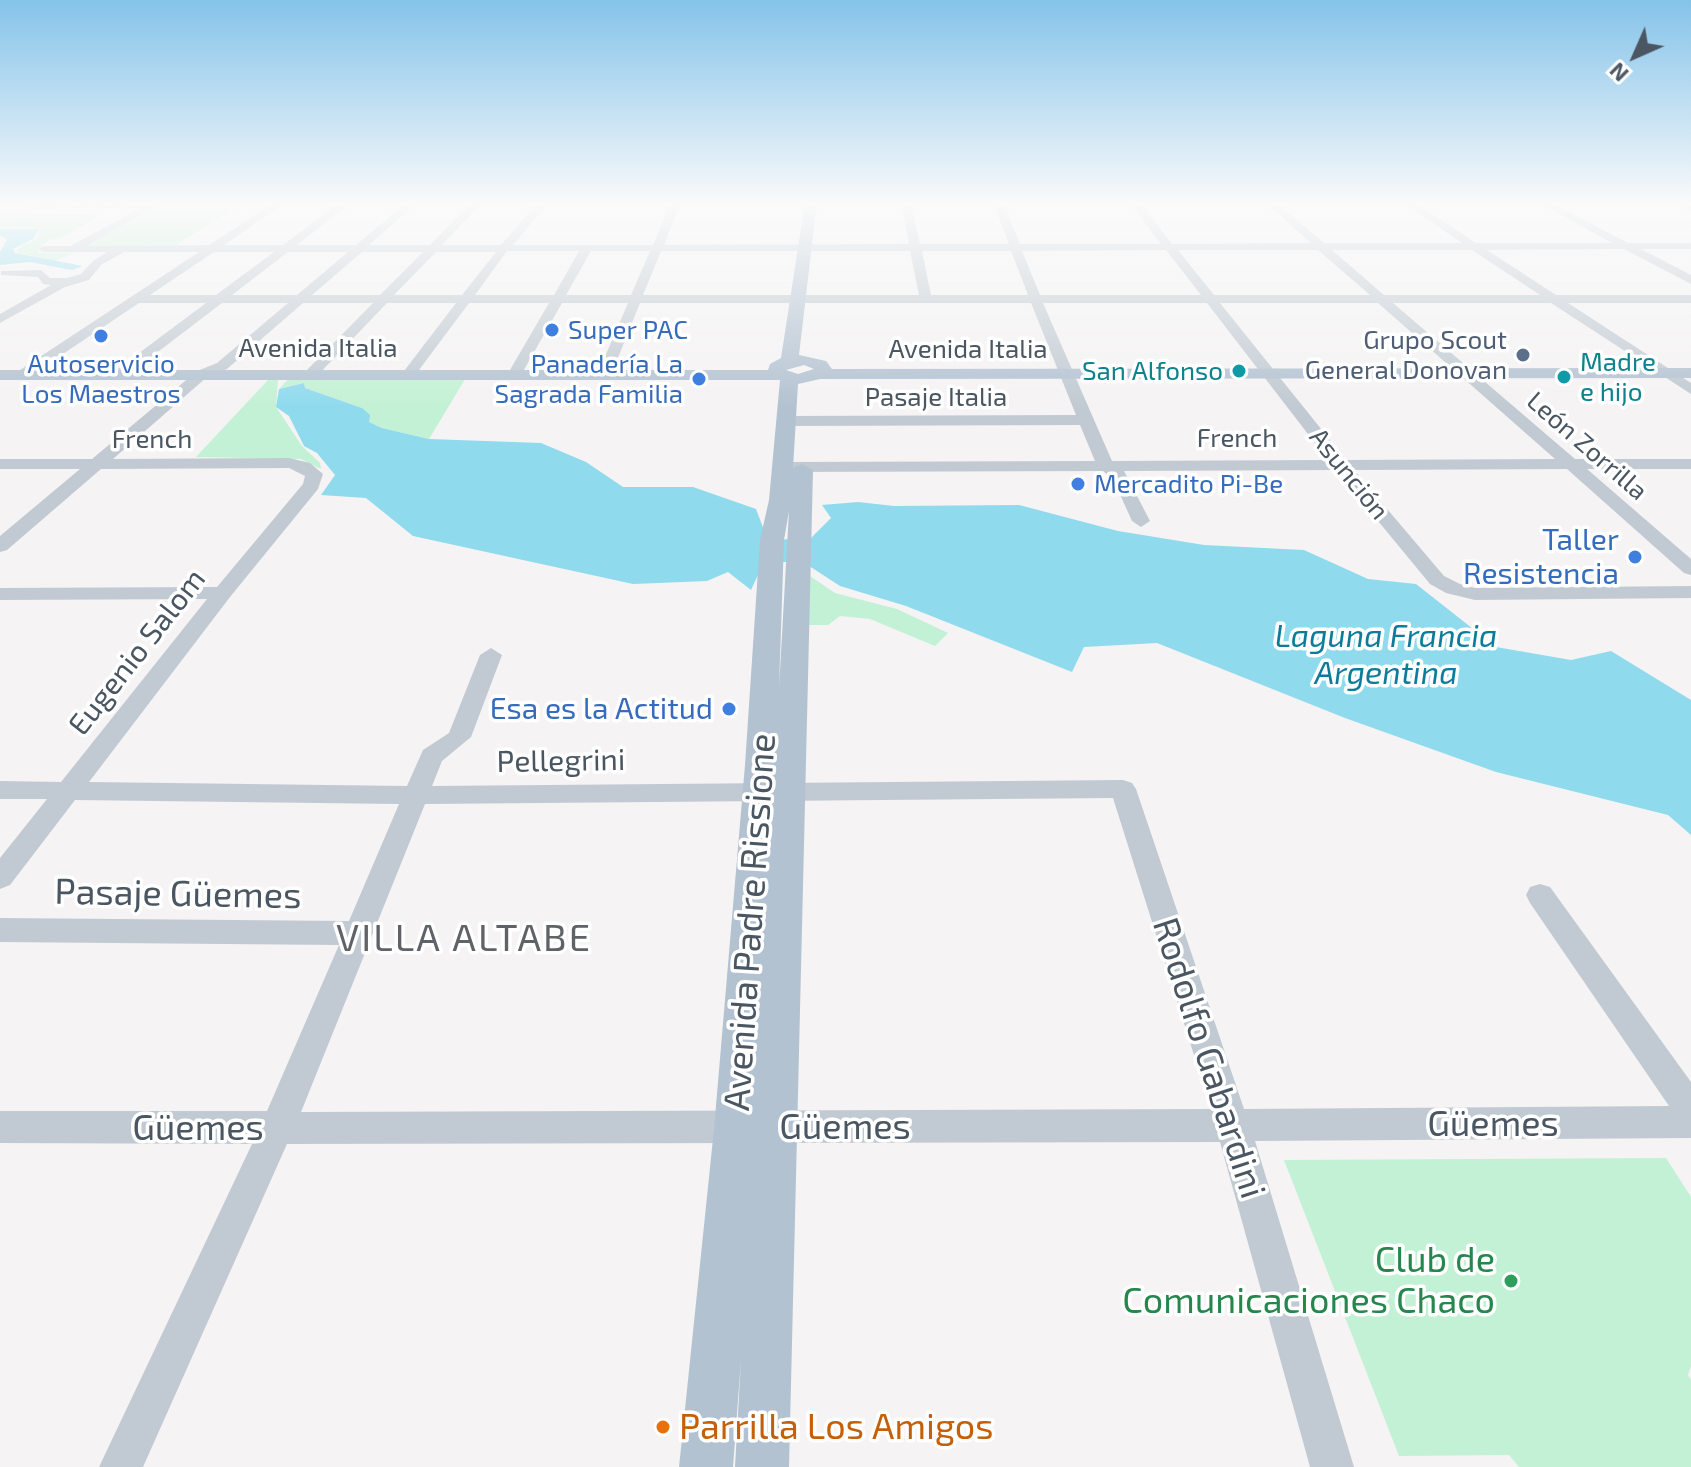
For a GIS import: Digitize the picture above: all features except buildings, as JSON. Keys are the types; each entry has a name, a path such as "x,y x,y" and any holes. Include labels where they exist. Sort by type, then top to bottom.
{"main road":[{"name":"Avenida Padre Rissione","path":"762,1467 777,1127 774,791 784,551 793,466 794,421 803,386 799,369 808,270"},
{"name":"Avenida Italia","path":"12,370 222,366 411,371 1462,370 1659,368 1691,364"},
{"name":"Avenida Italia","path":"1659,368 1691,373"},
{"name":"Avenida Italia","path":"125,370 202,374 315,370"},
{"name":"Avenida Padre Rissione","path":"706,1467 736,1129 774,791"}],"street":[{"path":"0,319 69,282 85,277 91,270"},
{"path":"12,370 177,270"},
{"path":"125,370 257,270"},
{"path":"0,546 202,374 222,366 333,270"},
{"path":"315,370 409,270"},
{"path":"411,371 488,270"},
{"path":"515,371 574,270"},
{"path":"605,371 648,270"},
{"path":"919,270 926,299"},
{"path":"1024,270 1105,464 1120,476 1141,521"},
{"name":"Asunción","path":"1188,270 1340,464 1437,580 1453,589 1475,594 1691,592"},
{"name":"León Zorrilla","path":"1350,270 1691,569"},
{"path":"1512,270 1691,390"},
{"path":"1672,270 1691,280"},
{"path":"5,273 41,274 47,281 69,282"},
{"path":"134,299 1691,299"},
{"name":"Pasaje Italia","path":"794,421 1086,420"},
{"name":"French","path":"0,464 289,463 304,467"},
{"name":"French","path":"793,466 1691,464"},
{"name":"Eugenio Salom","path":"0,878 223,593 312,485 314,474 304,467"},
{"path":"0,594 223,593"},
{"path":"121,1467 277,1128 432,756 459,737 491,655"},
{"name":"Pellegrini","path":"0,790 418,795 1123,789"},
{"name":"Rodolfo Gabardini","path":"1123,789 1233,1126 1332,1467"},
{"path":"1540,895 1691,1110"},
{"name":"Pasaje Güemes","path":"0,930 356,933"},
{"name":"Güemes","path":"0,1127 736,1129 1691,1122"}],"green space":[{"path":"467,376 429,439 382,428 369,422 362,408 305,388 304,383 279,389 290,377"},
{"path":"268,380 278,380 276,407 302,446 320,463 321,469 301,459 196,457"},
{"path":"807,574 835,593 897,609 948,633 935,646 870,619 840,616 828,625 805,625"},
{"name":"Club de Comunicaciones Chaco","path":"1666,1158 1691,1197 1691,1366 1688,1375 1691,1380 1691,1467 1519,1467 1509,1455 1399,1456 1284,1160"}],"water":[{"name":"Laguna Francia Argentina","path":"304,383 305,388 362,408 370,415 369,422 382,428 429,439 541,443 586,462 623,487 693,487 756,509 767,538 772,540 811,538 831,518 822,505 858,502 894,506 1019,505 1118,531 1204,545 1304,550 1368,579 1416,584 1496,647 1571,660 1611,651 1691,700 1691,835 1668,815 1496,772 1345,718 1157,643 1084,647 1072,672 906,606 840,586 803,562 764,562 751,590 728,572 707,581 633,584 413,536 366,498 321,495 335,475 317,453 304,446 289,416 276,407 279,389"}],"place":[{"name":"Super PAC","path":"552,330"},
{"name":"Autoservicio Los Maestros","path":"101,336"},
{"name":"Grupo Scout General Donovan","path":"1523,355"},
{"name":"San Alfonso","path":"1239,371"},
{"name":"Madre e hijo","path":"1564,377"},
{"name":"Panadería La Sagrada Familia","path":"699,379"},
{"name":"Mercadito Pi-Be","path":"1078,484"},
{"name":"Taller Resistencia","path":"1635,557"},
{"name":"Esa es la Actitud","path":"729,709"},
{"name":"Club de Comunicaciones Chaco","path":"1511,1281"},
{"name":"Parrilla Los Amigos","path":"663,1427"}],"district":[{"name":"VILLA ALTABE","path":"464,938"}]}
